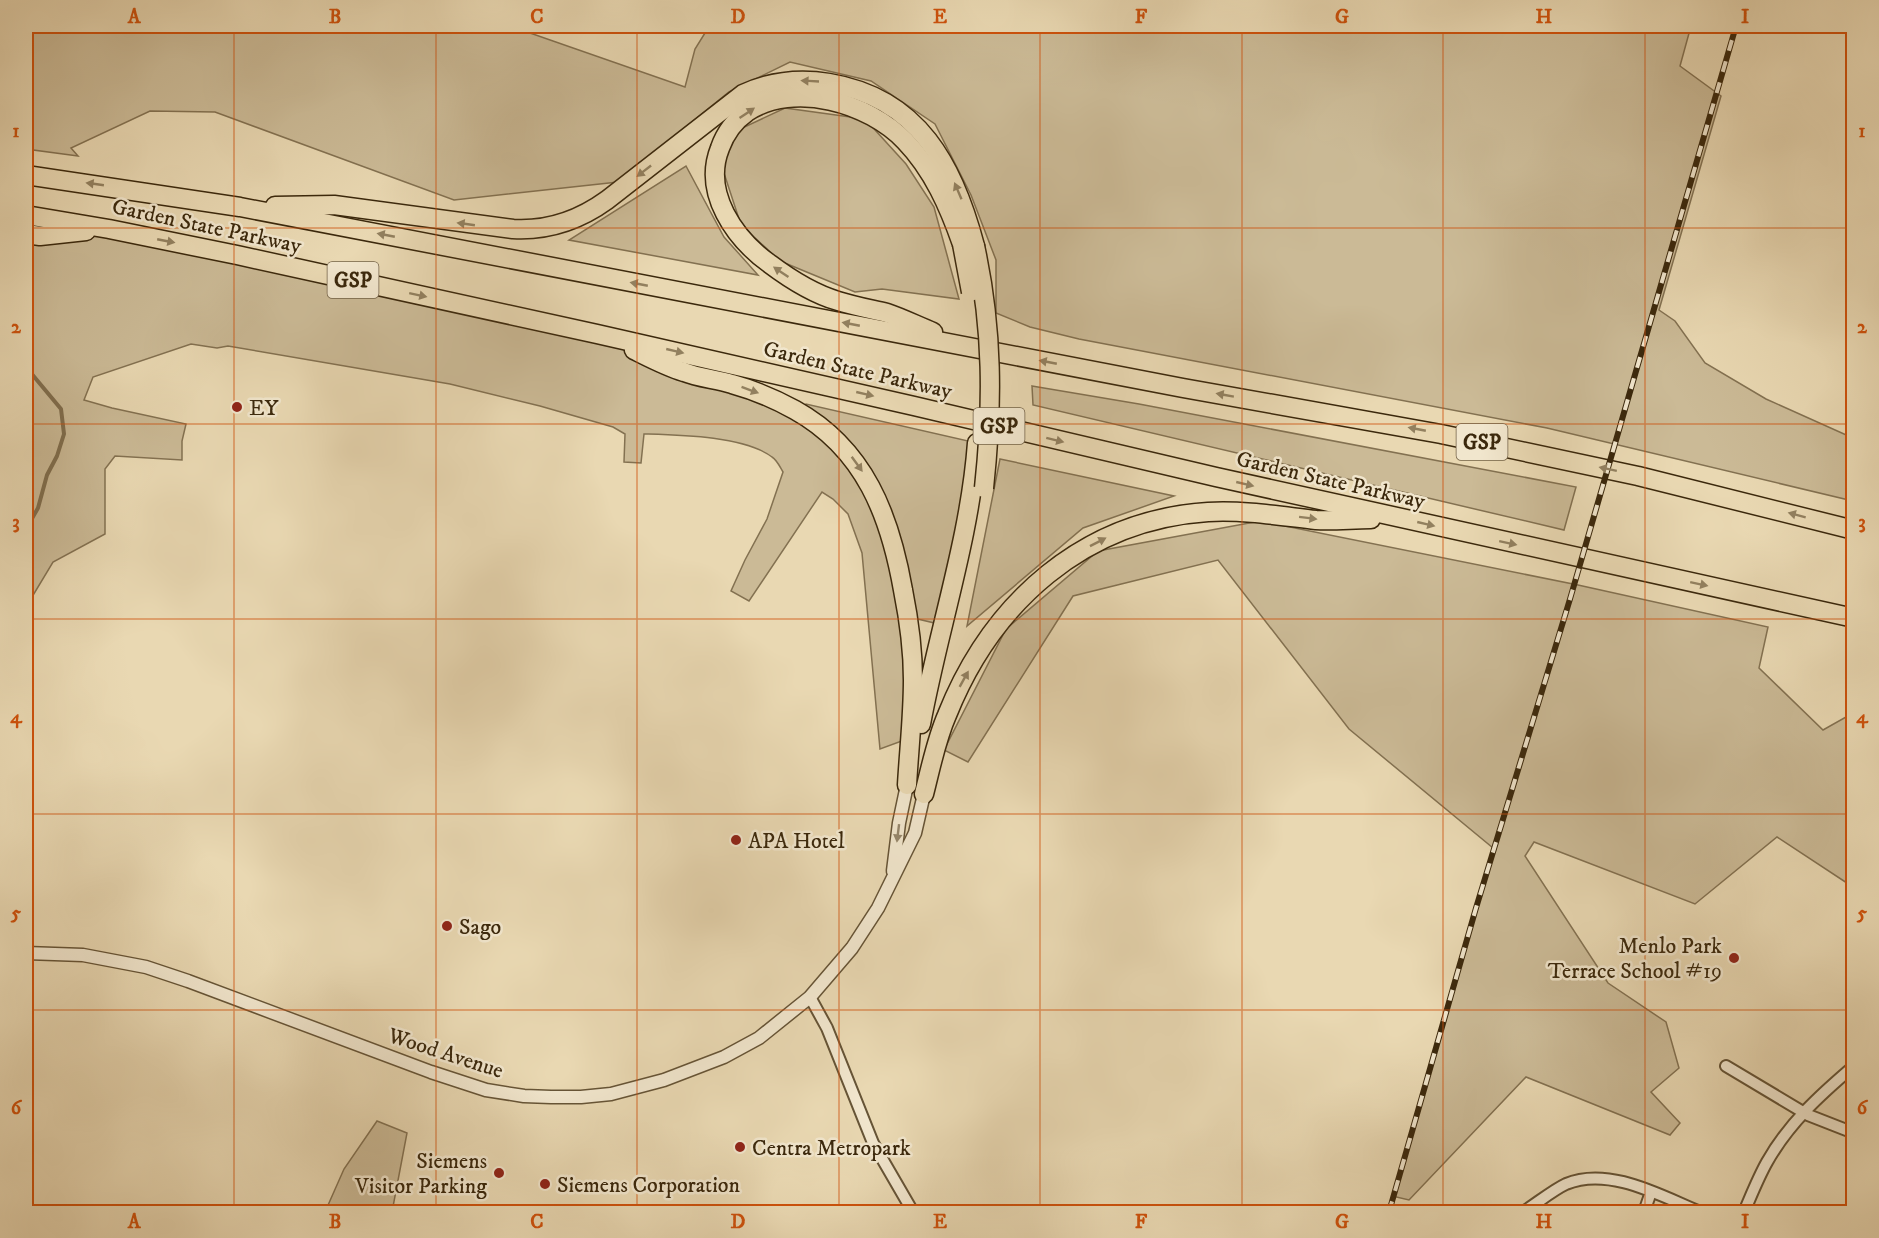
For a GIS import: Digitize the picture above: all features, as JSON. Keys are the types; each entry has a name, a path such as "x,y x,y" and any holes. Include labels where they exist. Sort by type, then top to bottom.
{"highway":[{"path":"240,207 334,205 525,230 557,225 578,218 607,201 744,94 764,85 787,81 808,81 849,87 868,94 895,109 918,129 936,150 951,176 966,214 979,370 978,523 931,736 924,794"},
{"path":"968,245 918,155 890,127 860,110 835,101 816,98 773,101 754,108 737,120 717,154 714,174 720,203 743,240 769,263 825,296 888,314 971,347"},
{"name":"Garden State Parkway","path":"26,175 240,207 1183,388 1389,424 1638,476 1854,530"},
{"name":"Garden State Parkway","path":"26,215 237,255 597,334 903,403 1100,451 1854,618"},
{"path":"26,234 40,236 109,229"},
{"path":"597,334 684,373 733,384 776,400 808,418 825,431 860,468 889,530 899,567 908,617 912,648 913,691 907,784"},
{"path":"907,784 978,487"},
{"path":"924,794 946,717 960,686 979,654 998,624 1020,599 1046,574 1074,555 1124,530 1176,515 1241,512 1319,520 1401,518"}],"street":[{"name":"Wood Avenue","path":"892,881 899,823 907,784"},
{"name":"Wood Avenue","path":"26,953 82,955 146,967 456,1081 494,1091 538,1097 611,1094 695,1070 724,1057 759,1038 810,997 852,948 871,921 915,833 924,794"},
{"path":"810,997 827,1028 873,1143 913,1212"},
{"path":"1726,1066 1803,1112 1854,1133"},
{"path":"1744,1212 1767,1162 1791,1126 1816,1098 1854,1066"},
{"path":"1523,1212 1567,1184 1594,1179 1628,1183 1701,1212"},
{"path":"1644,1212 1651,1192"}],"shaded area":[{"path":"26,26 510,26 685,87 695,49 705,33 699,26 1691,26 1680,66 1721,96 1659,310 1675,321 1705,363 1766,399 1853,438 1853,501 1547,428 1079,339 1030,327 996,313 996,260 971,195 935,124 871,81 790,62 729,92 618,182 454,200 215,112 150,111 71,148 78,156 26,149"},
{"path":"785,108 865,119 906,164 934,207 959,299 882,289 855,292 780,261 741,225 721,164 738,130"},
{"path":"686,166 724,237 758,275 569,240"},
{"path":"109,229 597,334 798,412 806,404 977,443 943,625 909,617 910,738 880,749 862,553 848,514 833,499 822,492 749,601 731,591 767,519 783,472 774,458 760,450 728,441 644,434 641,463 624,462 625,434 613,427 450,384 228,346 217,348 191,344 93,377 84,400 186,424 182,441 182,460 115,456 105,469 105,534 53,562 26,607 26,234"},
{"path":"1032,386 1139,404 1576,487 1564,530 1033,405"},
{"path":"1000,459 1174,496 1083,528 967,626"},
{"path":"1260,521 1578,585 1768,627 1759,668 1823,730 1853,713 1853,887 1777,837 1695,904 1534,842 1525,856 1608,983 1666,1022 1679,1068 1651,1092 1680,1123 1670,1135 1526,1077 1409,1200 1392,1196 1493,848 1349,729 1218,560 1073,596 968,762 944,750 1006,629 1098,551"},
{"path":"377,1121 407,1133 392,1212 325,1212 344,1169"}],"waterway":[{"path":"26,367 61,409 64,434 57,456 47,475 38,508 26,529"}],"railway":[{"path":"1389,1212 1476,908 1570,599 1736,26"}],"place":[{"name":"EY","path":"237,407"},
{"name":"APA Hotel","path":"736,840"},
{"name":"Sago","path":"447,926"},
{"name":"Menlo Park Terrace School #19","path":"1734,958"},
{"name":"Centra Metropark","path":"740,1147"},
{"name":"Siemens Visitor Parking","path":"499,1173"},
{"name":"Siemens Corporation","path":"545,1184"}]}
